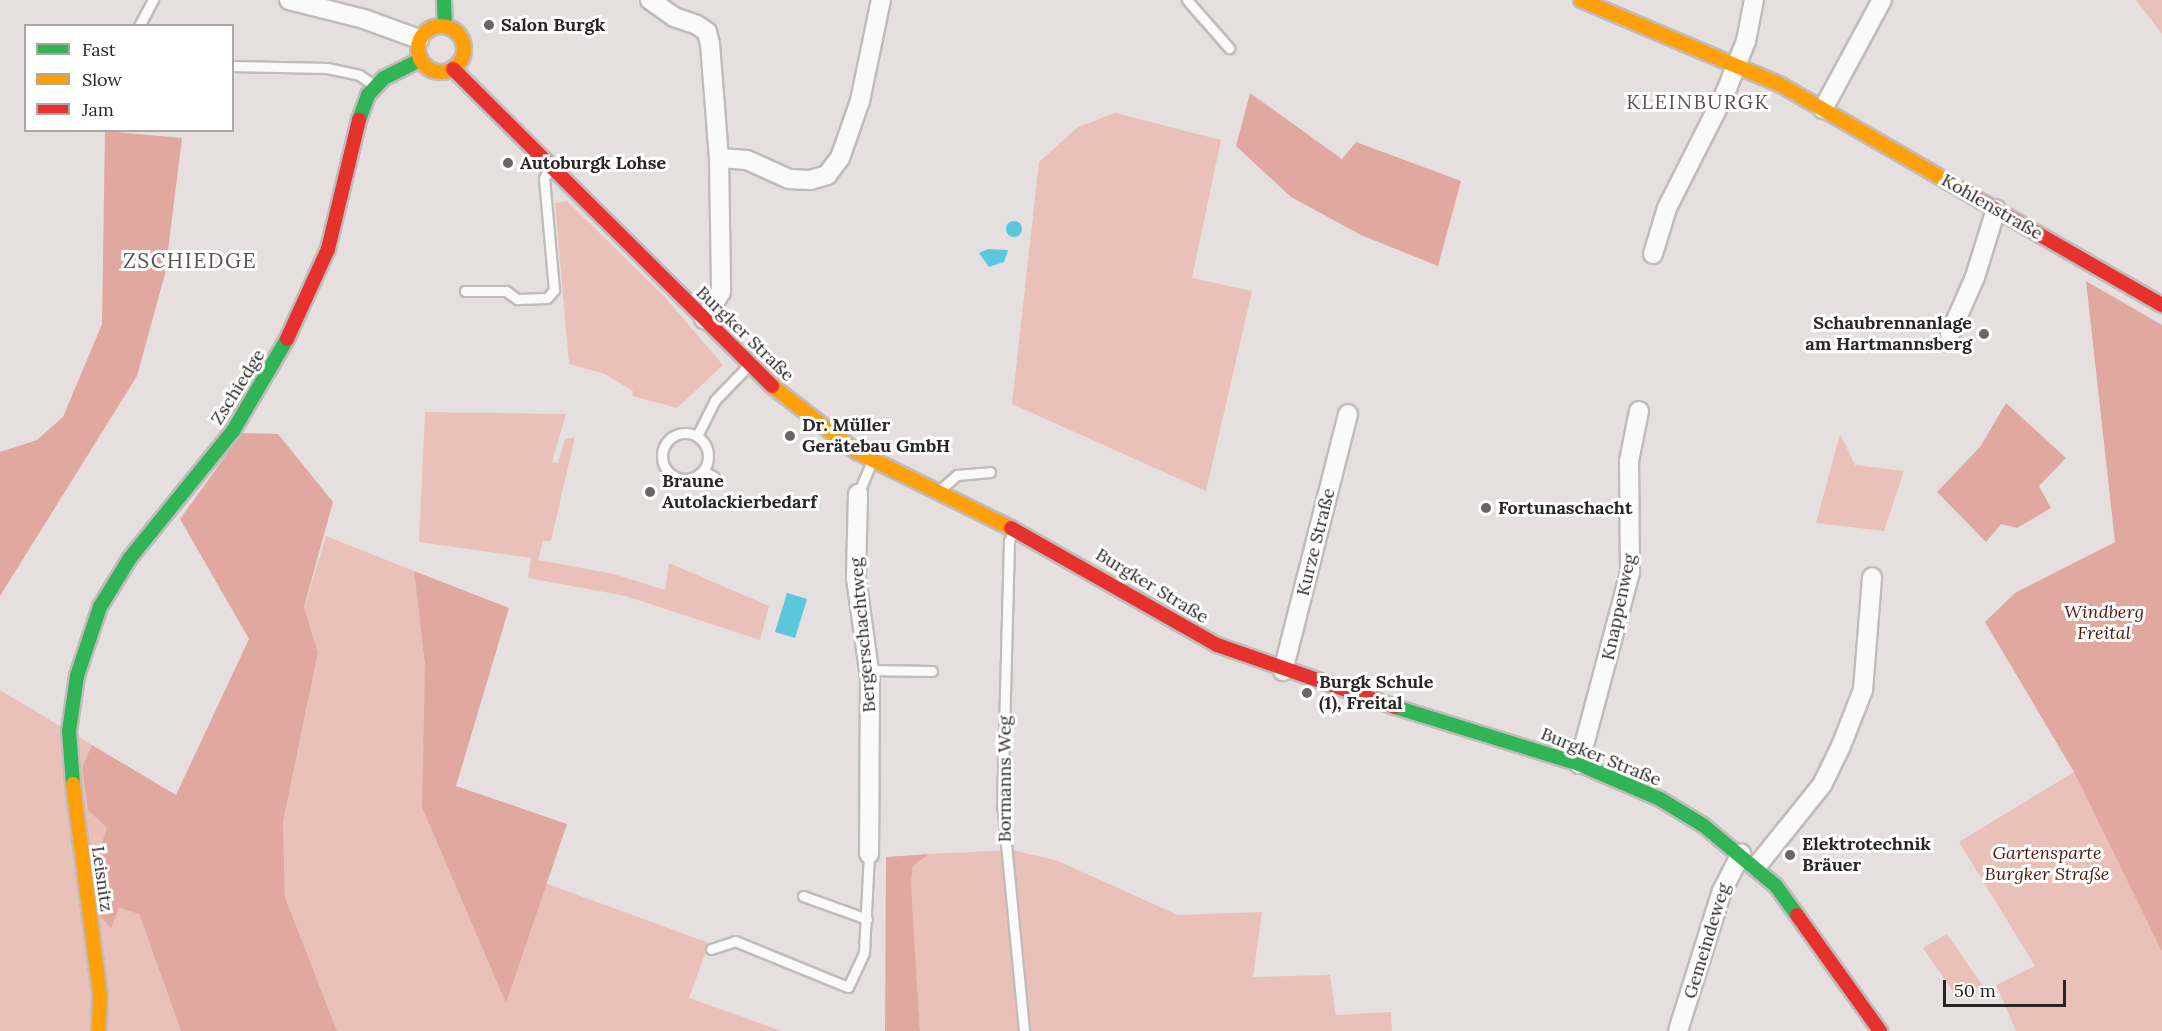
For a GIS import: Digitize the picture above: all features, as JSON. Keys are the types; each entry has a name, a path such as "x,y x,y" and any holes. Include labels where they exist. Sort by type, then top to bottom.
{"main road":[{"path":"444,0 445,26"},
{"name":"Kohlenstraße","path":"1581,0 1736,64 1823,109 2162,305"},
{"path":"445,26 463,41 463,57 453,69 434,72 420,60 419,39 430,28 445,26"},
{"path":"374,85 420,60"},
{"name":"Burgker Straße","path":"453,69 550,169 749,364 813,421 873,461 1015,528 1082,564 1176,625 1283,671 1579,764 1660,799 1741,854 1756,867 1794,907 1881,1031"},
{"name":"Zschiedge","path":"69,731 77,676 100,607 137,548 233,431 260,391 307,301 328,249 358,116 374,85"},
{"name":"Leisnitz","path":"69,731 75,818 98,978 99,1031"}],"street":[{"path":"289,0 364,19 419,39"},
{"path":"651,0 674,17 706,32 719,158 720,292 704,319"},
{"path":"719,158 747,160 789,179 810,180 826,175 840,158 860,101 881,0"},
{"path":"1653,254 1667,208 1746,41 1754,0"},
{"path":"1823,109 1882,0"},
{"path":"1950,334 1975,277 1996,209"},
{"name":"Knappenweg","path":"1579,764 1630,572 1629,460 1639,411"},
{"name":"Kurze Straße","path":"1283,671 1348,414"},
{"name":"Bergerschachtweg","path":"858,494 856,578 867,670 870,677 873,792 869,854"},
{"path":"1756,867 1822,785 1841,746 1863,690 1872,577"},
{"name":"Gemeindeweg","path":"1678,1031 1722,891 1741,854"}],"lane":[{"path":"140,24 153,0"},
{"path":"1187,0 1229,48"},
{"path":"234,66 327,68 359,75 374,85"},
{"path":"465,291 506,291 517,299 547,298 554,290 544,178 550,169"},
{"path":"698,436 715,399 749,364"},
{"path":"685,432 698,436 708,452 704,471 690,480 678,478 663,465 662,449 672,436 685,432"},
{"name":"Bergerschachtweg","path":"858,494 873,461"},
{"path":"704,471 714,477"},
{"path":"940,494 944,484 957,475 990,472"},
{"name":"Bormanns Weg","path":"1015,528 1009,541 1002,802 1024,1031"},
{"path":"867,670 932,671"},
{"name":"Bergerschachtweg","path":"711,949 735,940 848,987 864,952 869,854"},
{"path":"803,896 867,919"}],"green space":[{"path":"2136,0 2162,0 2162,34"},
{"path":"1250,93 1342,159 1356,142 1461,181 1438,266 1361,235 1291,197 1236,146"},
{"path":"1115,113 1221,140 1192,278 1252,291 1206,491 1012,404 1039,162 1078,127"},
{"path":"105,132 182,138 165,274 137,376 0,596 0,452 37,440 63,417 102,324"},
{"path":"567,201 663,295 723,365 677,408 632,396 633,391 605,374 569,364 555,203"},
{"name":"Windberg Freital","path":"2086,281 2162,325 2162,952 2074,772 1985,622 2015,593 2115,542"},
{"path":"2006,403 2066,458 2039,486 2051,508 2017,528 2001,524 1986,542 1937,492 1980,447"},
{"path":"425,412 566,414 552,462 558,463 565,439 575,437 551,541 543,541 538,560 614,574 665,590 669,563 769,606 760,640 626,596 528,578 531,558 419,542"},
{"path":"242,433 278,434 333,502 304,607 318,653 283,822 285,897 337,1031 181,1031 139,914 119,908 111,928 99,915 97,857 107,828 88,810 82,767 92,745 176,795 249,639 180,519"},
{"path":"1840,434 1855,465 1904,471 1884,531 1816,523"},
{"path":"326,536 414,571 425,666 506,1002 545,883 709,943 689,998 782,1031 337,1031 285,897 283,822 318,654 304,608"},
{"path":"414,571 509,608 456,786 567,824 506,1003 422,807 425,666"},
{"path":"0,690 92,745 82,767 107,828 97,857 119,908 139,914 181,1031 0,1031"},
{"name":"Gartensparte Burgker Straße","path":"2074,772 2162,952 2162,1031 2016,1031 1996,985 2035,966 1959,842"},
{"path":"1013,850 1058,861 1178,915 1262,912 1253,977 1330,975 1336,1015 1391,1012 1392,1031 920,1031 911,884 913,866 929,854"},
{"path":"929,854 913,866 911,884 920,1031 885,1031 886,857"},
{"path":"1947,934 1982,985 1959,1000 1923,948"}],"water":[{"path":"1011,221 1017,221 1022,229 1020,235 1011,237 1006,232 1006,226"},
{"path":"988,249 1008,250 1004,262 989,267 979,253"},
{"path":"787,593 807,599 795,638 775,632"}],"traffic: fast":[{"path":"444,0 445,26"},
{"path":"359,120 368,95 384,78 420,60"},
{"path":"73,784 69,731 77,676 100,607 130,558 233,431 287,339"},
{"path":"1395,707 1579,764 1660,799 1703,825 1776,886 1797,915"}],"traffic: slow":[{"path":"1581,0 1781,85 1974,197"},
{"path":"441,26 450,27 458,32 463,40 464,49 463,58 458,66 450,71 441,72 432,71 424,66 419,58 418,49 419,40 424,32 432,27 441,26"},
{"path":"772,386 857,452 1011,528"},
{"path":"73,784 100,996 99,1031"}],"traffic: jam":[{"path":"453,69 772,386"},
{"path":"287,339 328,249 359,120"},
{"path":"1974,197 2162,305"},
{"path":"1011,528 1217,645 1395,707"},
{"path":"1797,915 1880,1031"}],"place":[{"name":"Salon Burgk","path":"489,25"},
{"name":"Autoburgk Lohse","path":"508,163"},
{"name":"Schaubrennanlage am Hartmannsberg","path":"1984,334"},
{"name":"Dr. Müller Gerätebau GmbH","path":"790,436"},
{"name":"Braune Autolackierbedarf","path":"650,492"},
{"name":"Fortunaschacht","path":"1486,508"},
{"name":"Burgk Schule (1), Freital","path":"1307,693"},
{"name":"Elektrotechnik Bräuer","path":"1790,855"}],"district":[{"name":"KLEINBURGK","path":"1698,101"},
{"name":"ZSCHIEDGE","path":"190,261"}]}
